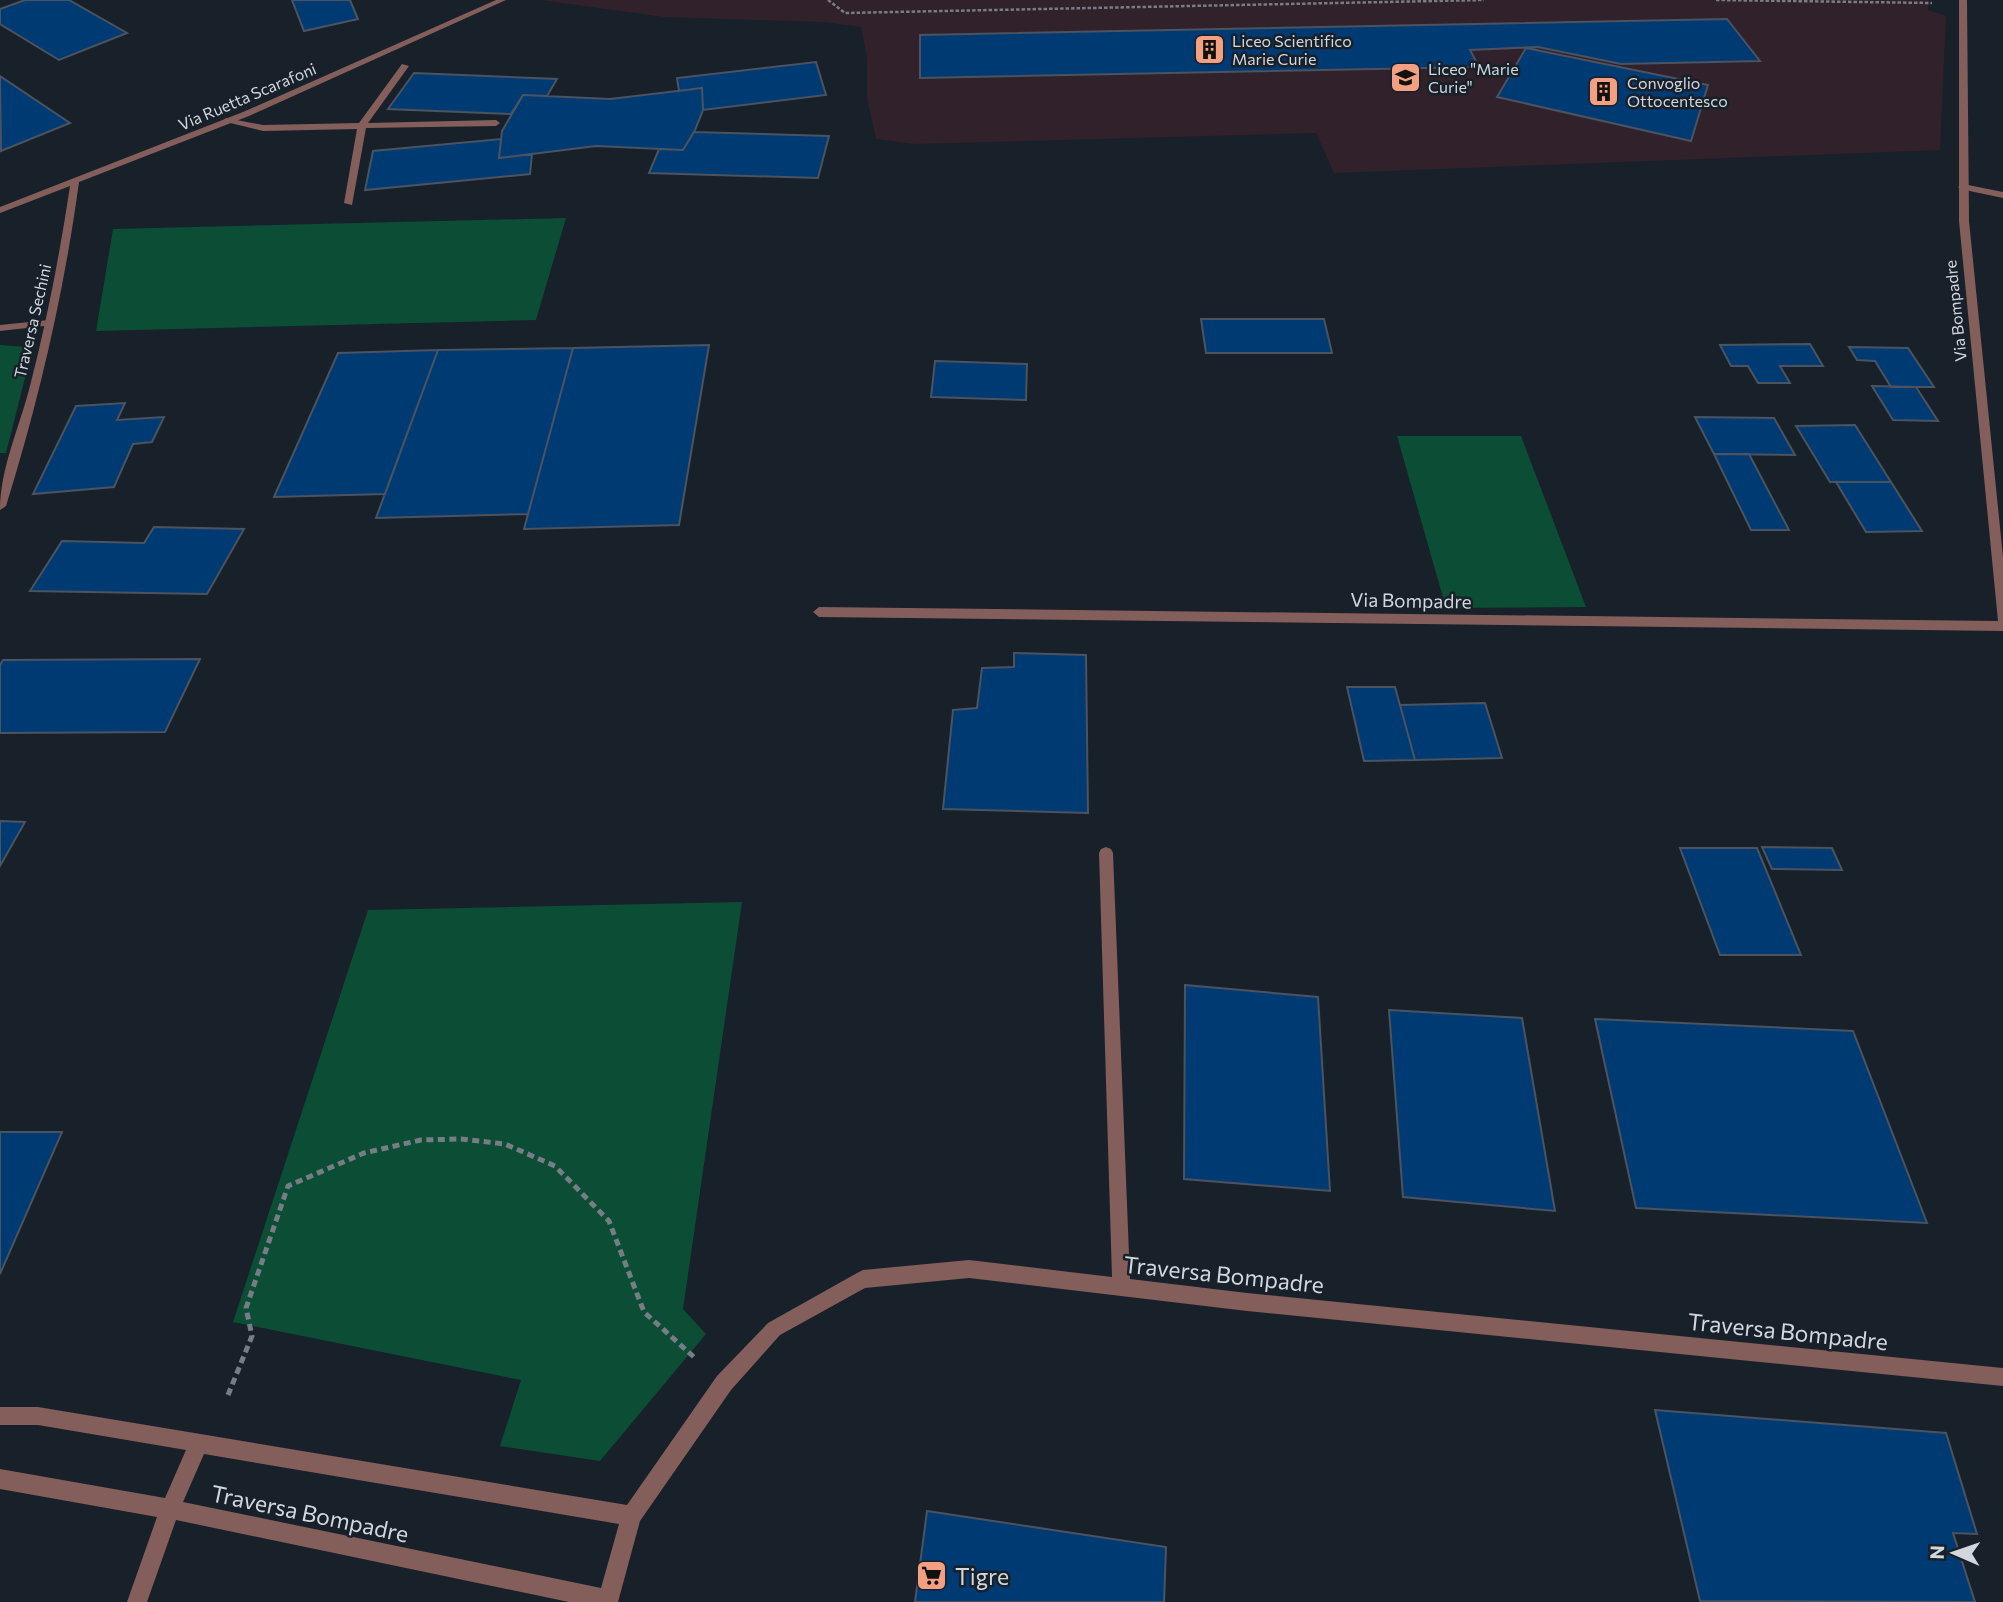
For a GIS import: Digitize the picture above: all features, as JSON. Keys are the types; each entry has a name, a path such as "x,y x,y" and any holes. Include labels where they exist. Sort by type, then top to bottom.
{"street":[{"name":"Via Ruetta Scarafoni","path":"0,210 226,121 502,0"},
{"name":"Via Bompadre","path":"1963,3 1964,221 2003,618"},
{"path":"349,203 362,125 404,66"},
{"path":"226,121 263,128 496,122"},
{"name":"Traversa Sechini","path":"0,506 14,465 49,323 68,233 75,181"},
{"path":"1963,187 2003,195"},
{"path":"0,328 49,323"},
{"name":"Via Bompadre","path":"819,612 2003,626"},
{"path":"1106,853 1121,1286"},
{"name":"Traversa Bompadre","path":"0,1479 170,1509 608,1601 631,1516 724,1383 774,1329 863,1279 969,1269 1247,1302 2003,1377"},
{"path":"0,1416 38,1416 631,1516"},
{"path":"137,1602 170,1509 198,1445"}],"path":[{"path":"828,0 845,13 1484,0"},
{"path":"1716,0 1963,3"},
{"path":"228,1395 252,1336 246,1308 288,1186 364,1153 421,1140 461,1139 505,1144 555,1166 609,1221 644,1312 698,1361"}],"shaded area":[{"name":"Liceo \"Marie Curie\"","path":"540,0 1929,0 1928,10 1946,16 1940,150 1334,173 1316,133 914,144 876,139 867,98 867,57 861,27 823,22 664,17"}],"green space":[{"path":"566,218 536,320 96,331 113,229"},
{"path":"0,345 28,347 29,362 6,453 0,453"},
{"path":"1397,436 1521,436 1586,607 1446,608"},
{"path":"742,902 683,1309 706,1334 600,1461 500,1446 521,1380 233,1322 368,910"}],"building":[{"path":"25,0 69,0 127,33 59,60 0,24 0,9"},
{"path":"292,0 350,0 358,19 304,31"},
{"name":"Liceo Scientifico Marie Curie","path":"1727,19 1760,61 1621,64 1538,47 1470,50 1479,67 920,78 920,35"},
{"name":"Convoglio Ottocentesco","path":"1526,48 1708,85 1691,141 1497,97"},
{"path":"816,62 826,95 703,110 702,88 679,91 677,78"},
{"path":"414,73 557,79 547,96 523,95 511,114 388,109"},
{"path":"0,76 70,123 1,151"},
{"path":"702,88 703,110 683,150 596,146 499,158 502,131 523,95 610,99"},
{"path":"694,132 829,136 818,178 649,173 659,149 683,150"},
{"path":"501,139 499,158 532,154 530,174 365,190 373,151"},
{"path":"1201,319 1324,319 1332,353 1206,353"},
{"path":"1810,344 1823,366 1780,366 1790,383 1758,383 1748,366 1731,366 1720,345"},
{"path":"709,345 679,525 524,529 573,348"},
{"path":"1849,347 1908,348 1934,387 1891,387 1875,361 1857,360"},
{"path":"573,348 528,514 376,518 438,350"},
{"path":"438,350 385,494 274,497 338,353"},
{"path":"935,361 1027,364 1026,400 931,397"},
{"path":"1872,386 1916,387 1938,421 1893,420"},
{"path":"125,403 117,420 164,417 152,442 133,444 114,487 33,494 76,406"},
{"path":"1695,417 1774,418 1795,455 1714,454"},
{"path":"1855,425 1891,482 1830,482 1796,426"},
{"path":"1714,454 1749,454 1789,530 1751,530"},
{"path":"1836,482 1891,482 1922,531 1866,532"},
{"path":"154,527 244,529 207,594 30,591 62,541 144,543"},
{"path":"1014,653 1086,655 1088,813 943,809 953,710 977,708 982,668 1014,667"},
{"path":"200,659 165,732 0,733 0,665 3,660"},
{"path":"1347,687 1395,687 1415,760 1364,761"},
{"path":"1485,703 1502,758 1415,760 1400,705"},
{"path":"0,821 25,822 0,866"},
{"path":"1762,847 1832,848 1842,870 1772,869"},
{"path":"1680,848 1757,848 1801,955 1720,955"},
{"path":"1185,985 1318,997 1330,1191 1184,1179"},
{"path":"1389,1010 1522,1018 1555,1211 1403,1197"},
{"path":"1595,1019 1853,1031 1927,1223 1636,1208"},
{"path":"0,1132 62,1132 0,1274"},
{"path":"1655,1410 1946,1433 1977,1534 1953,1533 1975,1602 1700,1601"},
{"path":"927,1511 1166,1547 1164,1602 915,1602"}],"place":[{"name":"Liceo Scientifico Marie Curie","path":"1209,49"},
{"name":"Liceo \"Marie Curie\"","path":"1405,77"},
{"name":"Convoglio Ottocentesco","path":"1604,91"},
{"name":"Tigre","path":"932,1576"}]}
